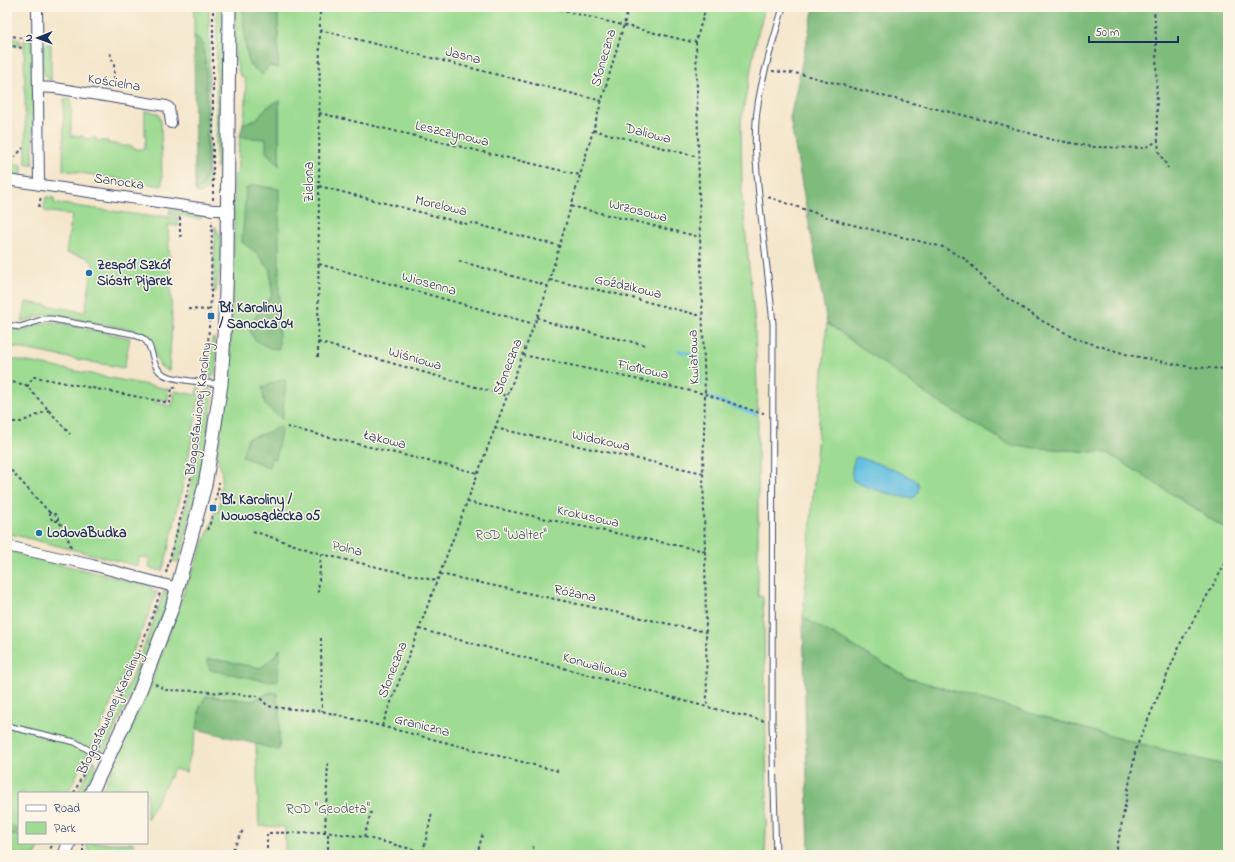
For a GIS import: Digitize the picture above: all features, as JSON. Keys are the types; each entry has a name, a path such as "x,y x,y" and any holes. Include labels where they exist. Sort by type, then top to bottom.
{"street":[{"path":"37,7 39,184"},
{"name":"Błogosławionej Karoliny","path":"92,792 145,679 172,608 205,484 221,384 226,300 229,7"},
{"name":"Kościelna","path":"38,87 55,88 166,106 169,108 171,123"},
{"name":"Sanocka","path":"7,180 213,210 228,210"},
{"path":"7,546 92,565 178,588"},
{"path":"65,855 69,844"}],"lane":[{"path":"776,855 772,722 773,324 755,150 758,105 765,71 783,7"},
{"path":"7,325 20,327 44,319 52,319 133,334 143,338 147,342 155,365 164,374 221,384"},
{"path":"7,726 75,742 107,761"}],"path":[{"path":"213,7 213,191"},
{"name":"Zielona","path":"318,358 320,7"},
{"path":"548,7 692,42 696,41"},
{"name":"Słoneczna","path":"382,726 548,286 629,7"},
{"name":"Kwiatowa","path":"706,7 696,41 705,394 703,473 706,707"},
{"path":"1154,7 1156,39 1156,131 1159,152 1168,168"},
{"name":"Jasna","path":"320,30 602,101"},
{"path":"7,35 22,38"},
{"path":"7,45 22,48"},
{"path":"110,53 114,65 114,91"},
{"path":"765,71 801,74 887,97 996,123 1049,139 1094,147 1144,148 1158,142"},
{"name":"Leszczynowa","path":"320,113 580,176"},
{"name":"Daliowa","path":"593,130 699,157"},
{"path":"10,162 23,148"},
{"name":"Morelowa","path":"319,186 466,224 471,223 560,246"},
{"path":"759,194 845,223 944,247 965,259 1002,294 1044,322 1080,340 1129,355 1190,367 1228,369"},
{"path":"39,207 41,198"},
{"name":"Wrzosowa","path":"571,206 700,237"},
{"path":"180,217 180,236 185,236"},
{"path":"95,750 115,708 152,620 164,584 190,482 205,382 210,310 212,223"},
{"path":"459,261 548,286"},
{"name":"Wiosenna","path":"319,264 534,324"},
{"name":"Goździkowa","path":"550,280 613,293 702,316"},
{"path":"188,309 210,310"},
{"path":"537,317 554,324 646,345"},
{"name":"Wiśniowa","path":"318,342 507,396"},
{"name":"Fiołkowa","path":"523,355 705,394 757,412"},
{"path":"27,387 35,377 170,403 172,388 180,388"},
{"path":"7,381 26,385 70,434"},
{"path":"7,422 21,422 49,410"},
{"name":"Łąkowa","path":"287,427 478,473"},
{"name":"Widokowa","path":"495,428 703,473"},
{"path":"7,466 50,513 50,517 53,521 58,521 64,528 73,551"},
{"name":"Krokusowa","path":"467,502 582,527 705,551"},
{"name":"Polna","path":"253,531 321,554 437,581"},
{"path":"318,594 321,554"},
{"path":"1115,855 1136,748 1182,640 1228,559"},
{"name":"Różana","path":"440,574 706,632"},
{"name":"Konwaliowa","path":"419,629 706,707 766,721"},
{"path":"321,638 322,711"},
{"name":"Graniczna","path":"145,679 166,690 198,690 258,696 268,706 322,711 558,771"},
{"path":"74,792 91,758"},
{"path":"324,832 328,763"},
{"path":"364,837 370,812"},
{"path":"423,852 432,813"},
{"path":"230,855 243,830"},
{"path":"267,855 267,833 324,832 364,837 435,855"},
{"path":"328,832 328,855"},
{"path":"476,855 483,832"},
{"path":"48,855 53,844"},
{"path":"82,844 85,855"},
{"path":"531,855 534,845"},
{"path":"418,855 419,851"}],"green space":[{"path":"194,7 209,7 209,182 208,188 201,194 195,191 202,187 207,173 206,69 203,43 194,35"},
{"path":"217,7 223,7 222,167 216,167"},
{"name":"ROD \"Walter\"","path":"235,7 243,7 245,41 249,64 278,68 278,7 765,7 757,37 741,121 742,198 755,325 758,419 758,596 763,597 764,628 767,805 765,855 285,855 285,827 259,826 256,744 279,749 280,705 277,705 277,693 268,693 253,701 206,696 200,706 197,729 186,772 174,769 148,817 148,792 101,792 149,689 185,589 213,520 215,511 218,512 221,499 218,497 222,482 222,472 217,458 226,394 231,333 234,176 237,174 240,137 266,139 279,165 279,101 266,108 257,119 243,124 246,90 245,78 240,76 235,56","holes":["253,185 280,299 249,327 272,294 270,270 256,252 242,242","280,427 281,429 276,459 271,458 269,467 243,457 248,438 264,434","274,657 266,681 208,660 218,660 261,668"]},
{"path":"243,7 278,7 278,68 269,66 262,75 249,64 245,41"},
{"path":"814,7 1228,7 1228,530 1108,453 1012,446 932,398 827,323 790,118"},
{"path":"194,35 203,43 206,69 207,173 202,187 195,191"},
{"path":"7,37 20,40 20,45 7,44"},
{"path":"24,40 32,40 33,165 26,164"},
{"path":"51,43 51,81 47,78 44,71 43,48 45,45"},
{"path":"64,99 71,100 71,136 83,136 84,139 96,138 96,141 108,141 108,144 120,144 120,146 132,146 133,149 145,149 145,111 158,113 161,121 162,186 63,170"},
{"path":"279,100 279,166 266,152 266,139 240,137 243,124 257,119 266,108"},
{"path":"11,163 22,165 22,175 7,175 7,166"},
{"path":"253,185 279,189 279,349 269,348 254,339 248,327 272,294 270,270 256,252 242,242 246,189"},
{"path":"46,197 54,198 54,203 154,217 160,216 178,218 178,226 168,225 172,321 169,371 160,366 149,339 138,331 55,315 43,315 22,322 26,302 85,312 93,264 87,257 66,253 72,215 45,211 44,207"},
{"path":"170,209 202,215 201,219 169,214"},
{"path":"215,226 221,241 221,258 216,292 214,292"},
{"path":"54,322 130,338 124,368 7,346 7,328 22,330 41,323"},
{"path":"827,323 932,398 1012,446 1108,453 1228,530 1228,766 1117,738 908,678 803,617"},
{"path":"214,338 216,366 214,375 209,379 212,339"},
{"path":"7,358 168,389 168,401 157,399 156,403 172,406 174,391 196,395 197,388 201,388 185,476 162,571 149,568 150,558 139,557 138,566 7,533"},
{"path":"284,379 286,382 282,419 265,405 262,387"},
{"path":"208,386 213,392 213,397 206,444 179,562 173,561 200,443"},
{"path":"280,426 281,428 276,459 271,458 269,467 242,457 248,438 264,434"},
{"path":"7,551 152,587 152,591 157,592 148,616 98,734 68,792 18,792 18,832 14,827 7,824"},
{"path":"165,589 168,592 168,595 165,609 142,668 106,748 98,750 137,666"},
{"path":"803,617 908,678 1117,738 1228,766 1228,855 809,855"},
{"path":"280,649 278,680 266,681 210,670 207,659 227,661 261,668 274,657"},
{"path":"268,693 277,693 277,704 280,705 279,750 197,729 200,706 206,696 253,701"},
{"path":"94,760 96,769 84,792 78,792"},
{"path":"7,824 18,831 18,835 7,835"},
{"path":"7,835 18,835 18,844 46,844 39,846 36,855 7,855"},
{"path":"86,844 134,844 128,855 90,855"}],"water":[{"path":"858,457 908,476 918,483 919,489 917,495 913,498 905,497 880,491 856,482 852,478 852,472 855,458"}],"waterway":[{"path":"679,351 698,356 700,384"},
{"path":"708,397 755,414"}],"place":[{"name":"Zespół Szkół Sióstr Pijarek","path":"89,273"},
{"name":"Bł. Karoliny / Sanocka 04","path":"211,316"},
{"name":"Bł. Karoliny / Nowosądecka 05","path":"213,508"},
{"name":"LodovaBudka","path":"39,533"}],"park label":[{"name":"ROD \"Geodeta\"","path":"328,809"}]}
